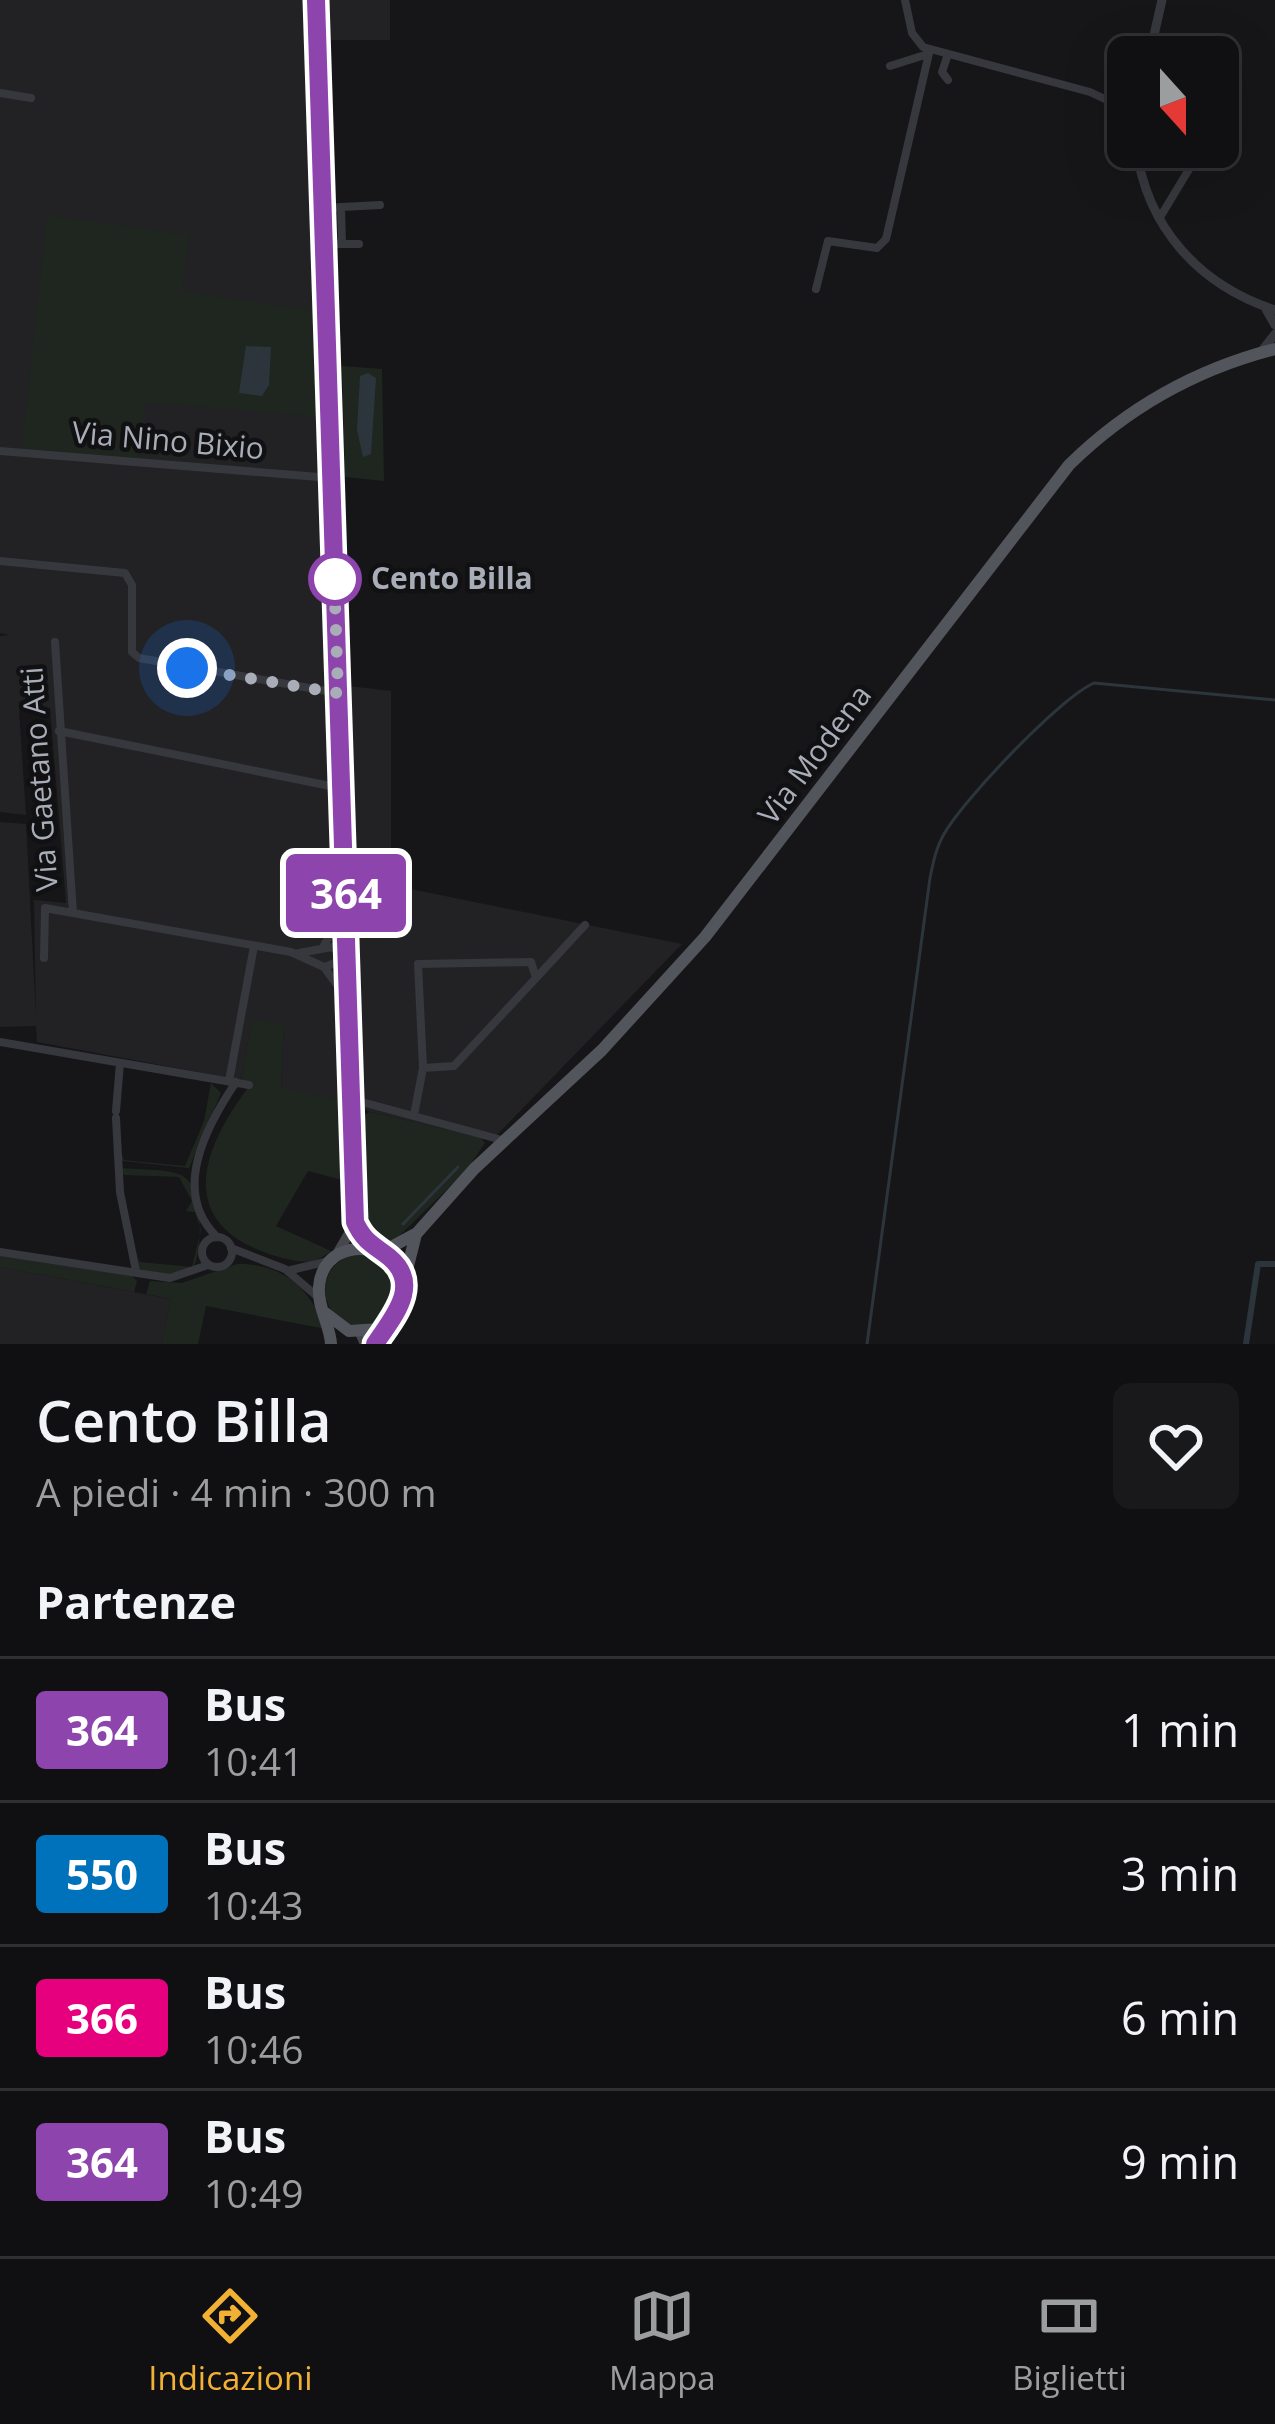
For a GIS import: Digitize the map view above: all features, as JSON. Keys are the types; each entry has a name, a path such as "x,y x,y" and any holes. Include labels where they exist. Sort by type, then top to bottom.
{"main road":[{"path":"316,0 338,787 346,895 344,995 349,1027"},
{"name":"Via Modena","path":"333,1259 354,1248 378,1251 417,1233 504,1141 602,1050 725,913 1070,465 1151,400 1203,372 1275,349"},
{"path":"346,895 342,916 355,1222 321,1276 322,1306 334,1344 390,1322"},
{"path":"355,1222 398,1267 404,1285"},
{"name":"Via Modena","path":"390,1322 401,1307 417,1233"},
{"path":"322,1306 359,1336"},
{"path":"375,1344 390,1322"}],"street":[{"path":"905,0 913,37 930,51 1107,100"},
{"path":"1154,36 1162,0"},
{"path":"890,66 930,51"},
{"path":"816,290 828,241 877,248 886,239 930,51"},
{"path":"947,54 942,72 948,80"},
{"path":"0,93 31,98"},
{"path":"1143,168 1159,219 1201,272 1275,310"},
{"path":"1159,219 1189,168"},
{"path":"323,208 380,206"},
{"path":"341,207 342,244"},
{"path":"325,244 359,244"},
{"path":"1260,352 1275,330 1261,306"},
{"name":"Via Nino Bixio","path":"0,451 331,478"},
{"path":"0,561 117,570 131,581 136,657 338,693"},
{"name":"Via Gaetano Atti","path":"55,642 73,913"},
{"path":"59,731 338,787"},
{"path":"44,958 45,908 291,952 324,967 344,995"},
{"path":"319,949 342,916"},
{"path":"423,1068 454,1066 585,925"},
{"path":"0,1252 170,1278 194,1272 205,1261 197,1155 226,1096 254,946"},
{"path":"291,952 319,949 344,957"},
{"path":"324,967 344,957"},
{"path":"414,1115 423,1068 418,964 520,960 531,962 536,978"},
{"path":"0,1042 249,1084"},
{"path":"120,1063 116,1114 119,1192 136,1271"},
{"path":"352,1106 414,1115 504,1141"},
{"path":"205,1220 217,1237 250,1259 285,1269 333,1259"},
{"path":"204,1244 217,1237"},
{"path":"228,1263 231,1248"},
{"path":"205,1261 250,1259"},
{"path":"285,1269 322,1306"}],"shaded area":[{"path":"0,0 390,0 390,40 328,40 349,686 391,691 391,885 682,944 492,1140 370,1112 345,1100 281,1089 284,1024 252,1021 241,1080 37,1042 36,1026 0,1027 0,822 26,824 36,1017 34,900 66,903 50,708 19,711 26,815 0,812 0,636 9,635 0,633"},
{"path":"47,215 189,235 182,291 321,312 321,417 145,402 140,460 22,449"},
{"path":"246,346 271,347 269,385 262,396 239,393"},
{"path":"342,366 382,369 384,481 345,477"},
{"path":"368,373 376,378 371,454 363,457 357,430 360,376"},
{"path":"252,1020 284,1024 281,1088 345,1100 350,1182 308,1171 276,1226 331,1251 313,1261 287,1259 246,1244 224,1228 211,1209 206,1187 209,1163 217,1138 250,1085 241,1080"},
{"path":"211,1083 221,1093 189,1168 122,1161 122,1155 124,1160 185,1166 204,1121"},
{"path":"370,1112 480,1137 485,1143 466,1171 390,1245 372,1242 359,1212 363,1115"},
{"path":"121,1168 181,1175 194,1191 200,1226 195,1212 186,1211 192,1201 179,1177 124,1175"},
{"path":"199,1236 194,1267 172,1275 138,1269 139,1257 140,1262 192,1267"},
{"path":"0,1254 132,1276 137,1281 134,1292 0,1267"},
{"path":"361,1254 386,1265 397,1290 386,1315 361,1326 336,1315 325,1290 336,1265"},
{"path":"237,1264 268,1268 292,1281 311,1301 326,1329 206,1306 198,1344 162,1344 171,1299 146,1294 150,1281 182,1283"},
{"path":"0,1267 171,1299 162,1344 0,1344"}],"waterway":[{"path":"867,1344 930,878 944,834 1013,751 1094,683 1275,700"},
{"path":"403,1224 458,1167"},
{"path":"1246,1344 1258,1264 1275,1264"}],"bus line":[{"name":"364","path":"316,0 355,1222 368,1244 398,1267 404,1291 398,1314 375,1344"}],"place":[{"name":"Cento Billa","path":"335,579"}],"route":[{"path":"187,668 338,693 334,569 335,579"}]}
